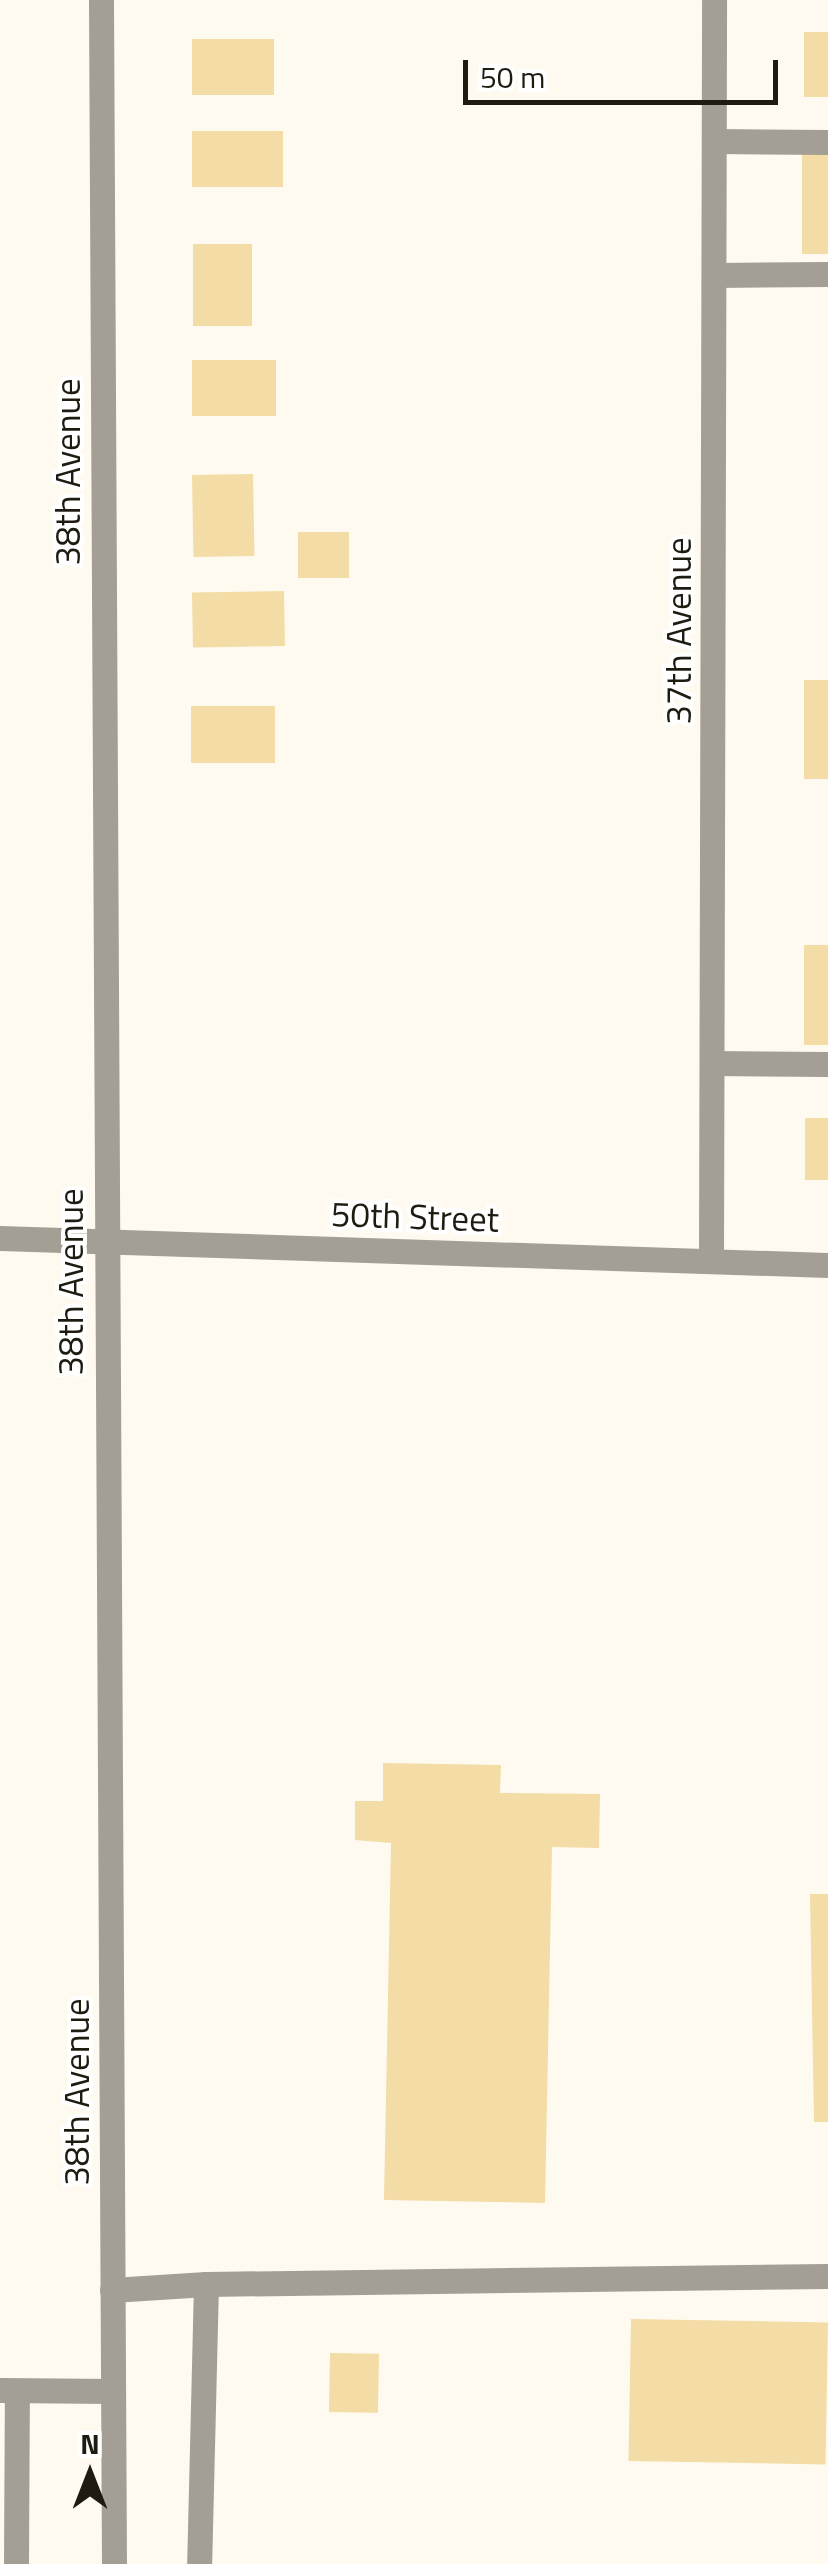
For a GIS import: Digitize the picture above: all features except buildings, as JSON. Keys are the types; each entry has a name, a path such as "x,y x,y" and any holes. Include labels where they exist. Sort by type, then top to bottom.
{"street":[{"name":"38th Avenue","path":"101,0 104,1240 114,2564"},
{"name":"37th Avenue","path":"712,1262 714,0"},
{"path":"714,141 828,142"},
{"path":"714,275 828,274"},
{"path":"712,1063 828,1064"},
{"name":"50th Street","path":"0,1238 828,1265"},
{"path":"112,2290 206,2284 828,2276"},
{"path":"199,2564 206,2284"},
{"path":"16,2564 8,2391 112,2392"}]}
